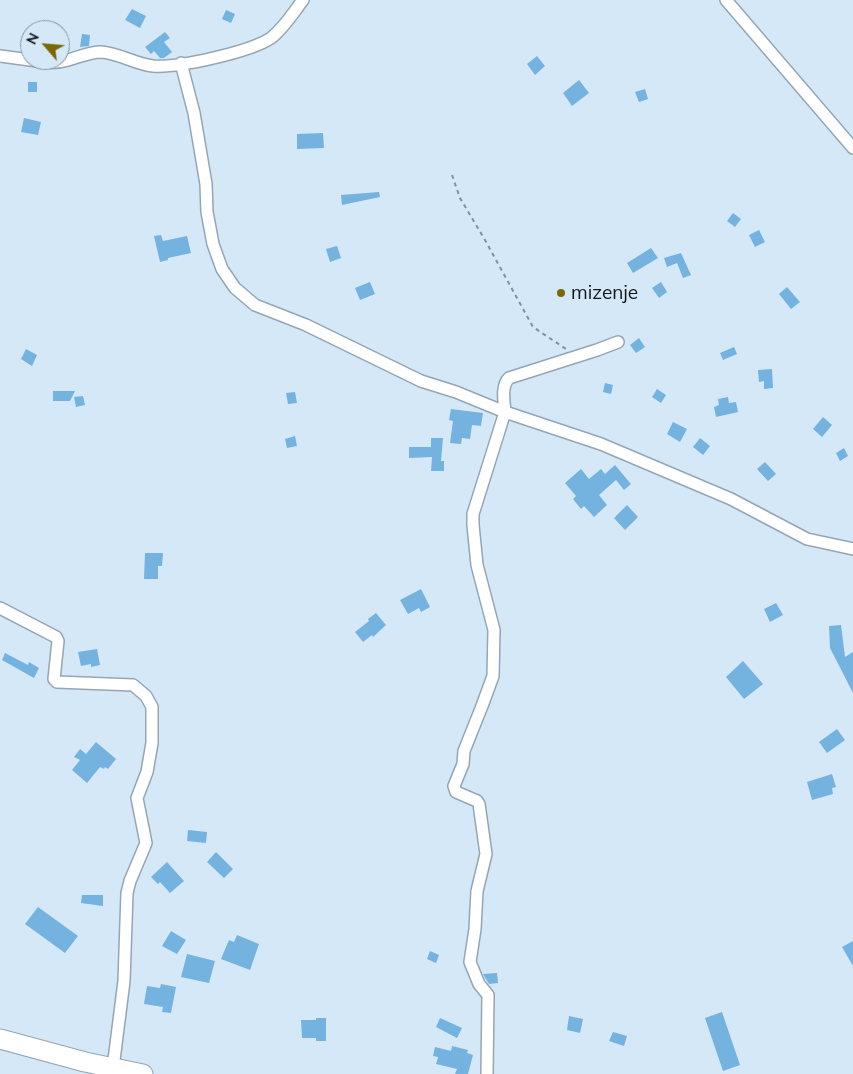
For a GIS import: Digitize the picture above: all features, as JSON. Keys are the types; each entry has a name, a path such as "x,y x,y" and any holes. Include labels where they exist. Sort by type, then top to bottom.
{"highway":[{"path":"0,1039 84,1068 113,1068 143,1074"}],"street":[{"path":"70,60 92,52 102,52 140,64 155,66 214,58 262,43 280,30 303,0"},
{"path":"726,0 853,148"},
{"path":"0,56 20,59"},
{"path":"181,63 194,112 206,184 207,212 213,244 222,269 235,288 258,307 306,325 421,381 456,392 505,412 601,444 731,498 807,539 853,549"},
{"path":"487,1074 488,995 479,984 470,962 475,929 477,891 486,854 479,804 477,801 456,792 454,786 463,764 464,751 492,681 494,630 477,565 472,519 505,412 504,384 509,378 618,342"},
{"path":"0,608 56,637 58,641 54,679 57,682 133,685 150,701 152,707 152,743 147,772 137,798 146,842 127,893 124,981 113,1068"}],"path":[{"path":"452,175 460,198 486,240 533,327 578,355"}],"building":[{"path":"132,9 146,16 140,28 125,20"},
{"path":"226,10 235,14 231,23 222,19"},
{"path":"165,32 170,38 164,42 172,52 164,58 160,58 154,51 151,54 145,47"},
{"path":"82,34 90,35 89,46 80,47"},
{"path":"537,56 545,66 535,75 527,64"},
{"path":"579,80 589,93 572,106 563,93"},
{"path":"28,82 37,82 37,92 28,92"},
{"path":"645,89 648,99 639,102 635,92"},
{"path":"24,118 41,122 38,135 21,132"},
{"path":"323,133 324,148 297,149 297,134"},
{"path":"379,192 380,197 342,205 341,195"},
{"path":"733,213 741,219 735,227 727,221"},
{"path":"759,230 765,242 755,247 749,235"},
{"path":"161,235 163,241 187,236 191,253 168,258 168,260 160,262 154,236"},
{"path":"337,246 341,258 330,262 326,249"},
{"path":"651,248 658,258 633,273 627,263"},
{"path":"681,253 691,275 683,278 677,263 667,267 664,258"},
{"path":"370,282 375,294 360,300 355,288"},
{"path":"661,282 667,292 659,298 652,288"},
{"path":"787,287 800,302 791,309 779,294"},
{"path":"639,338 645,347 636,353 630,345"},
{"path":"734,347 737,354 723,360 720,353"},
{"path":"26,349 37,355 32,366 21,359"},
{"path":"772,369 773,388 764,389 764,381 759,382 758,370"},
{"path":"605,383 613,385 611,394 603,392"},
{"path":"657,389 666,395 661,403 652,397"},
{"path":"53,391 75,391 70,401 53,401"},
{"path":"295,392 297,403 288,404 286,393"},
{"path":"83,396 85,405 76,407 74,397"},
{"path":"728,397 729,403 736,402 738,412 716,417 714,407 719,405 718,399"},
{"path":"451,409 483,413 481,426 472,425 470,439 462,438 461,444 450,443 453,421 449,420"},
{"path":"823,417 832,425 822,437 813,429"},
{"path":"673,422 687,429 680,442 667,434"},
{"path":"295,436 297,446 287,448 285,439"},
{"path":"431,438 443,438 441,461 444,461 444,471 431,471 432,457 409,458 409,447 431,447"},
{"path":"700,438 710,446 703,455 693,447"},
{"path":"844,448 848,456 840,461 836,453"},
{"path":"765,462 776,474 768,481 757,469"},
{"path":"615,465 631,484 624,490 616,480 599,495 607,505 594,517 584,506 581,509 573,499 576,496 565,483 581,469 589,479 601,469 605,474"},
{"path":"627,505 638,517 625,530 614,518"},
{"path":"145,553 163,553 162,566 158,566 158,579 144,579"},
{"path":"421,589 430,607 421,612 419,608 408,614 400,600"},
{"path":"776,603 783,615 770,622 764,609"},
{"path":"376,613 386,625 373,637 372,635 363,642 355,632"},
{"path":"841,625 845,657 853,652 853,693 830,648 829,626"},
{"path":"97,649 100,665 91,667 91,664 81,666 78,652"},
{"path":"5,653 28,665 29,662 39,668 34,678 2,660"},
{"path":"743,661 763,684 744,699 726,677"},
{"path":"837,729 845,740 827,753 819,742"},
{"path":"96,742 116,759 108,769 100,767 87,783 72,770 80,760 74,757 80,749 86,754"},
{"path":"832,774 836,787 832,788 833,794 812,800 807,782"},
{"path":"188,830 207,832 206,843 187,841"},
{"path":"216,852 233,869 224,878 207,862"},
{"path":"167,862 184,881 170,893 160,882 158,884 151,877"},
{"path":"82,895 103,895 103,906 81,903"},
{"path":"38,907 78,936 65,953 25,924"},
{"path":"171,931 186,940 177,954 162,946"},
{"path":"237,935 259,944 250,970 221,959 229,940 234,942"},
{"path":"853,941 853,966 842,947"},
{"path":"430,951 439,955 436,963 427,959"},
{"path":"187,954 215,961 209,983 181,977"},
{"path":"497,973 498,983 489,984 483,974"},
{"path":"161,984 176,987 171,1013 162,1012 163,1007 144,1004 147,986 160,988"},
{"path":"722,1012 740,1065 723,1071 705,1018"},
{"path":"569,1016 583,1019 580,1033 567,1030"},
{"path":"316,1018 326,1018 326,1041 316,1041 316,1038 302,1038 301,1020 316,1020"},
{"path":"440,1018 462,1028 457,1038 436,1027"},
{"path":"613,1032 627,1036 624,1046 609,1041"},
{"path":"452,1046 468,1050 467,1053 473,1055 468,1074 455,1074 457,1069 436,1064 438,1057 433,1056 435,1047 451,1051"}],"place":[{"name":"mizenje","path":"561,293"}]}
